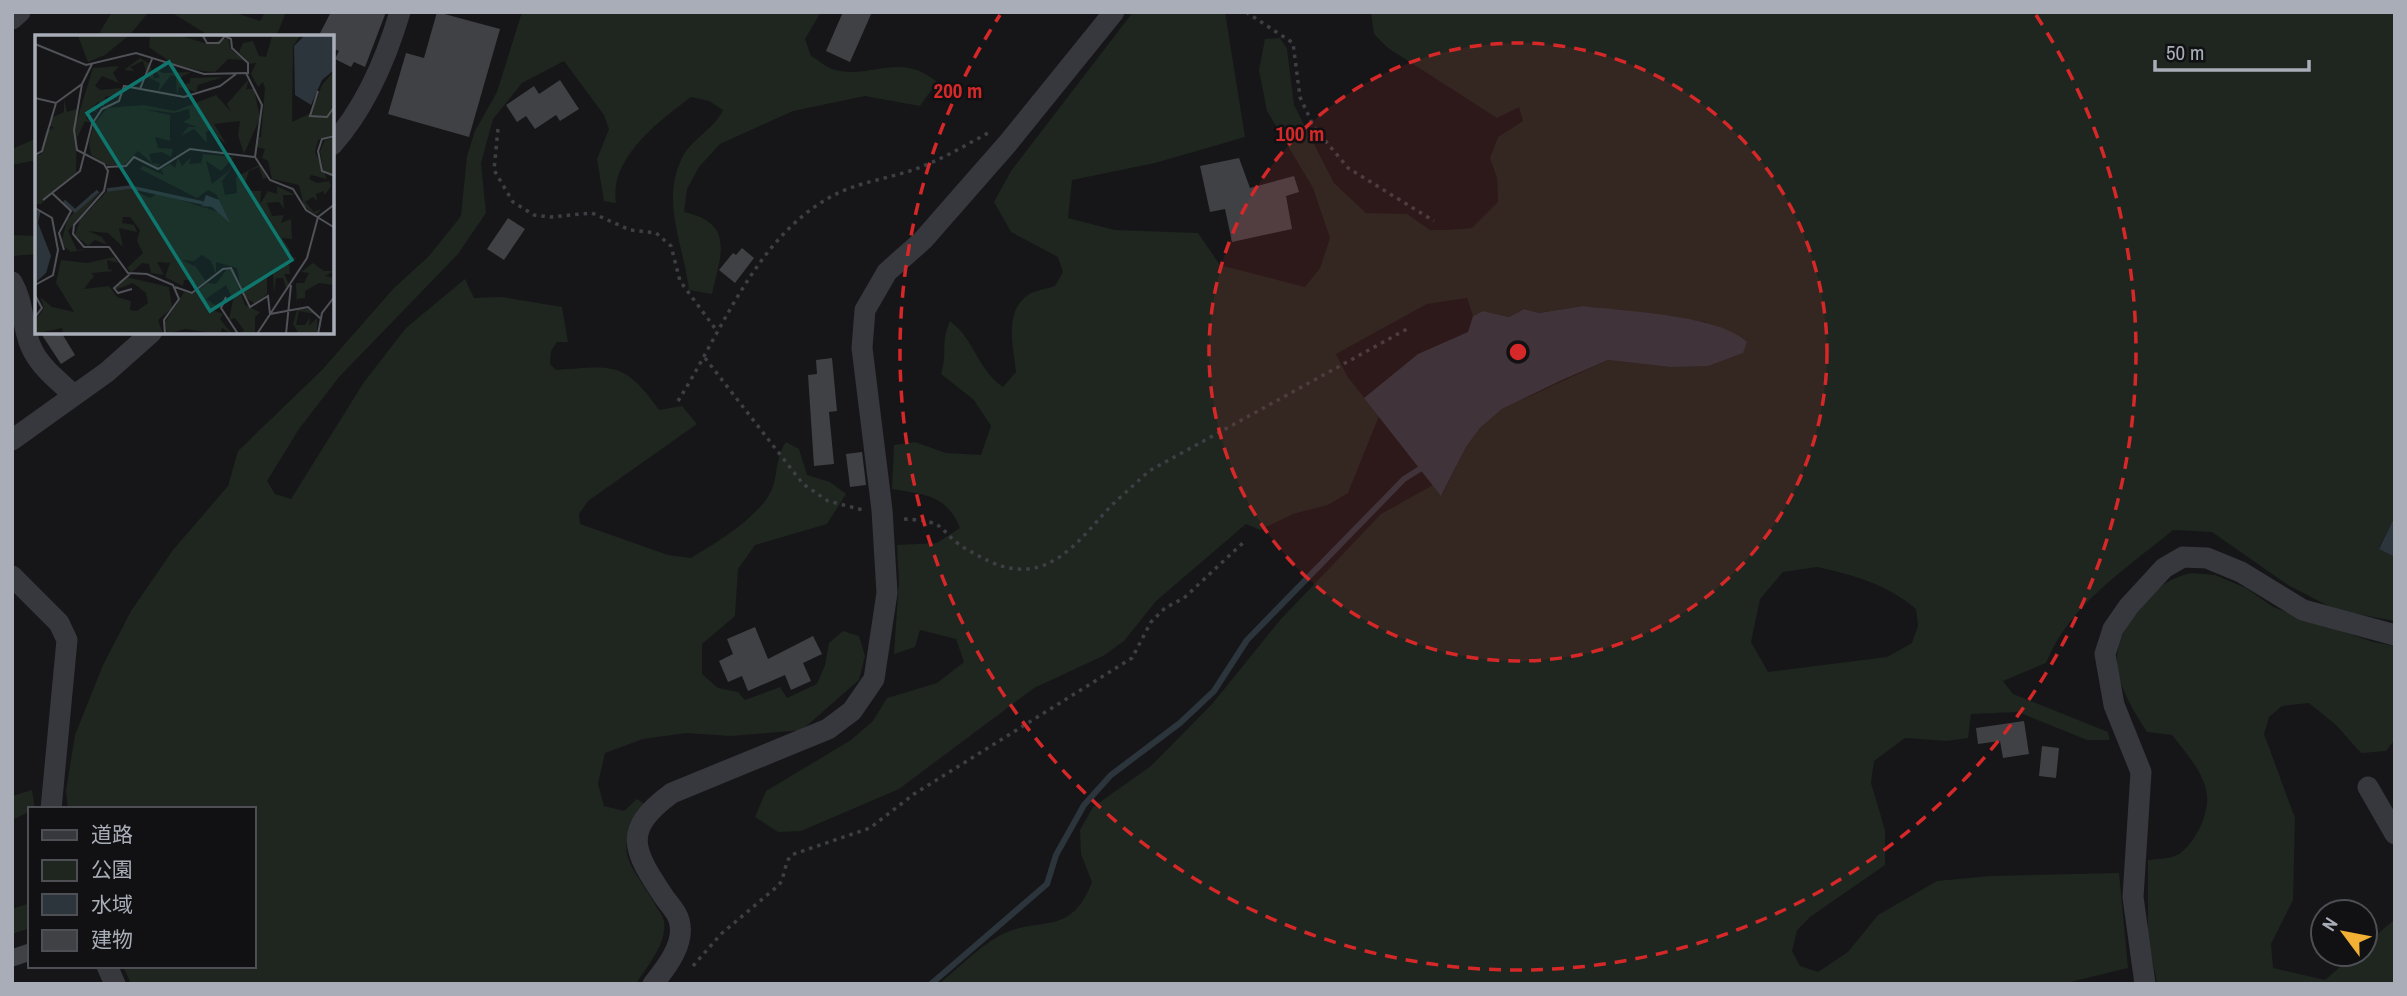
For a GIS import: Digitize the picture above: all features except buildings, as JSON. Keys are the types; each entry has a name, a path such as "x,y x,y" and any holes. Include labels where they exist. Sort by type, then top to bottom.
{"street":[{"path":"12,19 20,12"},
{"path":"334,143 355,117 384,58 400,12"},
{"path":"653,984 674,952 679,937 680,920 638,855 635,839 658,803 672,793 828,729 852,711 874,679 887,593 882,514 862,348 865,310 887,272 922,240 1008,143 1114,12"},
{"path":"12,282 19,293 27,338 42,367 74,395"},
{"path":"12,440 74,395 150,334"},
{"path":"2145,984 2133,897 2141,772 2114,705 2106,672 2105,654 2113,628 2164,568 2183,557 2207,558 2241,572 2303,610 2395,635"},
{"path":"12,576 59,623 67,640 51,807"},
{"path":"2368,786 2395,834"}],"path":[{"path":"1246,12 1293,43 1300,97 1314,127 1348,168 1434,222"},
{"path":"498,129 494,170 513,202 534,215 550,217 593,213 630,230 656,233 671,246 680,281 717,331"},
{"path":"678,401 705,358 717,331 764,257 812,209 835,194 922,167 989,132"},
{"path":"705,358 803,484 828,501 857,511 930,519 946,529 958,544 994,565 1020,570 1046,565 1073,548 1114,503 1149,471 1407,329"},
{"path":"686,974 721,934 779,885 783,879 783,868 791,855 870,828 914,794 1132,657 1158,615 1184,598 1246,540"}],"green space":[{"path":"112,12 160,12 147,14 130,35 98,35"},
{"path":"171,12 233,12 260,21 265,12 286,12 277,35 208,35"},
{"path":"522,12 821,12 805,39 811,56 826,66 849,72 911,68 937,82 920,106 865,96 793,111 720,144 699,167 687,189 684,212 700,217 718,232 721,254 712,294 689,290 673,208 673,192 675,176 685,153 723,110 709,101 691,97 651,129 628,156 620,171 616,203 604,201 597,159 609,129 604,115 564,61 522,83 493,119 481,163 486,213 458,254 339,377 299,429 267,481 275,494 291,499 364,382 406,328 465,279 474,298 502,297 562,307 568,342 557,342 551,351 550,364 556,370 616,370 636,383 659,410 682,406 697,424 588,501 579,514 580,524 668,555 691,558 734,530 762,505 772,489 782,448 786,442 799,449 807,475 830,482 846,494 827,524 755,545 738,569 735,616 702,644 702,674 718,688 738,692 745,700 780,687 787,698 817,684 825,665 829,643 843,631 859,636 865,656 859,680 802,730 731,736 686,733 643,739 605,753 598,784 604,806 624,811 637,799 645,804 635,821 626,846 632,867 664,924 660,945 636,984 131,984 124,968 256,968 256,807 68,807 66,791 75,735 103,665 131,611 173,550 228,486 238,451 322,370 394,288 429,256 461,216 467,156 475,131 497,92"},
{"path":"1133,12 1225,12 1245,137 1155,163 1072,180 1068,218 1115,230 1198,233 1220,265 1305,287 1320,268 1330,238 1313,188 1267,111 1259,70 1265,39 1280,38 1287,49 1294,105 1334,183 1366,213 1407,214 1430,230 1472,228 1498,202 1497,178 1490,158 1498,137 1523,121 1519,107 1497,118 1388,48 1374,34 1371,12 2395,12 2395,516 2379,548 2395,557 2395,621 2336,610 2288,585 2212,532 2173,530 2100,589 2069,623 2046,663 2003,681 2013,694 2108,732 2110,740 2087,740 2018,712 1971,714 1968,738 1947,741 1905,738 1874,761 1871,783 1885,830 1885,865 1810,917 1797,930 1792,951 1800,966 1818,972 1848,952 1878,915 1937,881 1990,876 2119,873 2128,968 2062,984 939,984 999,936 1028,926 1053,922 1074,911 1092,882 1081,854 1080,830 1093,807 1151,766 1213,703 1281,619 1381,514 1433,485 1442,495 1466,447 1480,428 1502,409 1608,360 1670,367 1706,322 1583,306 1539,313 1524,309 1509,317 1483,311 1473,316 1467,298 1427,304 1336,354 1347,376 1379,416 1348,493 1328,505 1293,514 1260,530 1246,524 1156,601 1124,641 1103,656 1034,688 899,789 801,831 778,832 755,817 766,791 851,740 873,721 887,698 937,683 964,662 956,639 920,630 915,647 894,654 899,580 897,545 937,543 960,528 948,508 941,502 924,495 892,489 894,445 915,442 946,453 981,455 991,426 974,400 941,374 945,336 950,321 965,337 987,372 1003,387 1016,372 1012,330 1020,302 1028,295 1055,286 1063,272 1058,257 1011,232 994,202 1011,171","holes":["1817,567 1857,577 1905,600 1916,609 1918,626 1912,643 1887,657 1768,672 1751,642 1760,599 1783,572"]},
{"path":"35,139 35,160 12,165 12,149"},
{"path":"12,235 35,236 35,254 12,256"},
{"path":"2191,573 2215,575 2246,588 2273,607 2373,642 2395,646 2395,739 2386,751 2361,753 2336,725 2309,703 2282,706 2269,717 2264,734 2295,818 2293,900 2271,944 2273,968 2325,980 2339,968 2379,968 2379,933 2395,919 2395,984 2157,984 2148,936 2148,860 2175,856 2188,846 2202,821 2207,796 2203,779 2172,735 2147,732 2121,684 2117,653 2121,638 2130,622 2159,588 2175,578"},
{"path":"32,790 35,807 28,807 28,812 12,820 12,796"},
{"path":"28,904 28,929 12,934 12,909"}],"water":[{"path":"1583,306 1694,320 1734,333 1747,342 1743,353 1708,366 1670,367 1608,360 1502,409 1480,428 1466,447 1441,496 1364,398 1418,354 1468,332 1473,316 1483,311 1509,317 1524,309 1539,313"},
{"path":"2395,516 2395,557 2379,549"}],"waterway":[{"path":"931,984 1047,884 1056,855 1084,805 1111,775 1180,723 1214,691 1247,640 1404,479 1420,469"}]}
